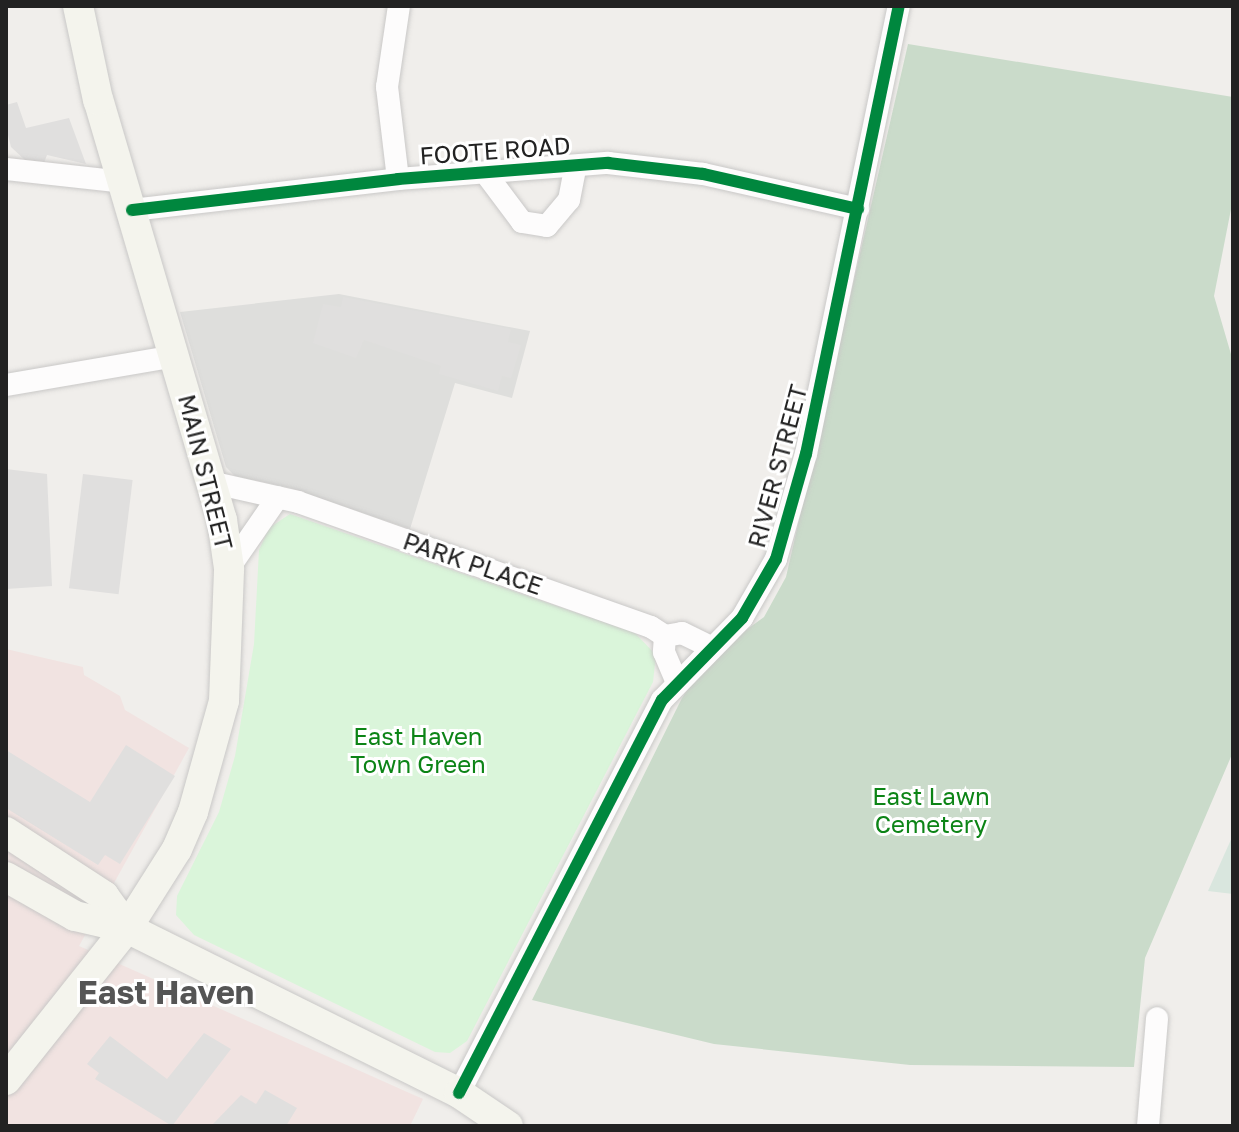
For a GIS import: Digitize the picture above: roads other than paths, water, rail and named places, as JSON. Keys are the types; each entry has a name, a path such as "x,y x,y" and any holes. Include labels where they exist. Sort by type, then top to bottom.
{"main road":[{"name":"MAIN STREET","path":"6,1080 127,928 177,849 193,812 224,701 229,568 214,483 127,196 78,6"},
{"path":"6,832 104,896 127,928"},
{"path":"6,877 75,916 127,928 459,1093 504,1125"}],"street":[{"path":"398,179 387,87 399,6"},
{"name":"RIVER STREET","path":"459,1093 676,680 742,618 776,559 806,454 899,6"},
{"name":"FOOTE ROAD","path":"6,169 127,196 575,168 608,163 703,174 858,209"},
{"name":"FOOTE ROAD","path":"486,174 522,222 547,226 569,200 575,168"},
{"path":"6,385 176,356"},
{"name":"PARK PLACE","path":"214,483 278,497 526,580 665,636 682,633 709,646"},
{"path":"229,568 278,497"},
{"path":"665,636 664,652 676,680"},
{"path":"1148,1126 1157,1018"}],"district":[{"name":"East Haven","path":"166,992"}],"park label":[{"name":"East Haven Town Green","path":"418,750"},
{"name":"East Lawn Cemetery","path":"931,810"}]}
